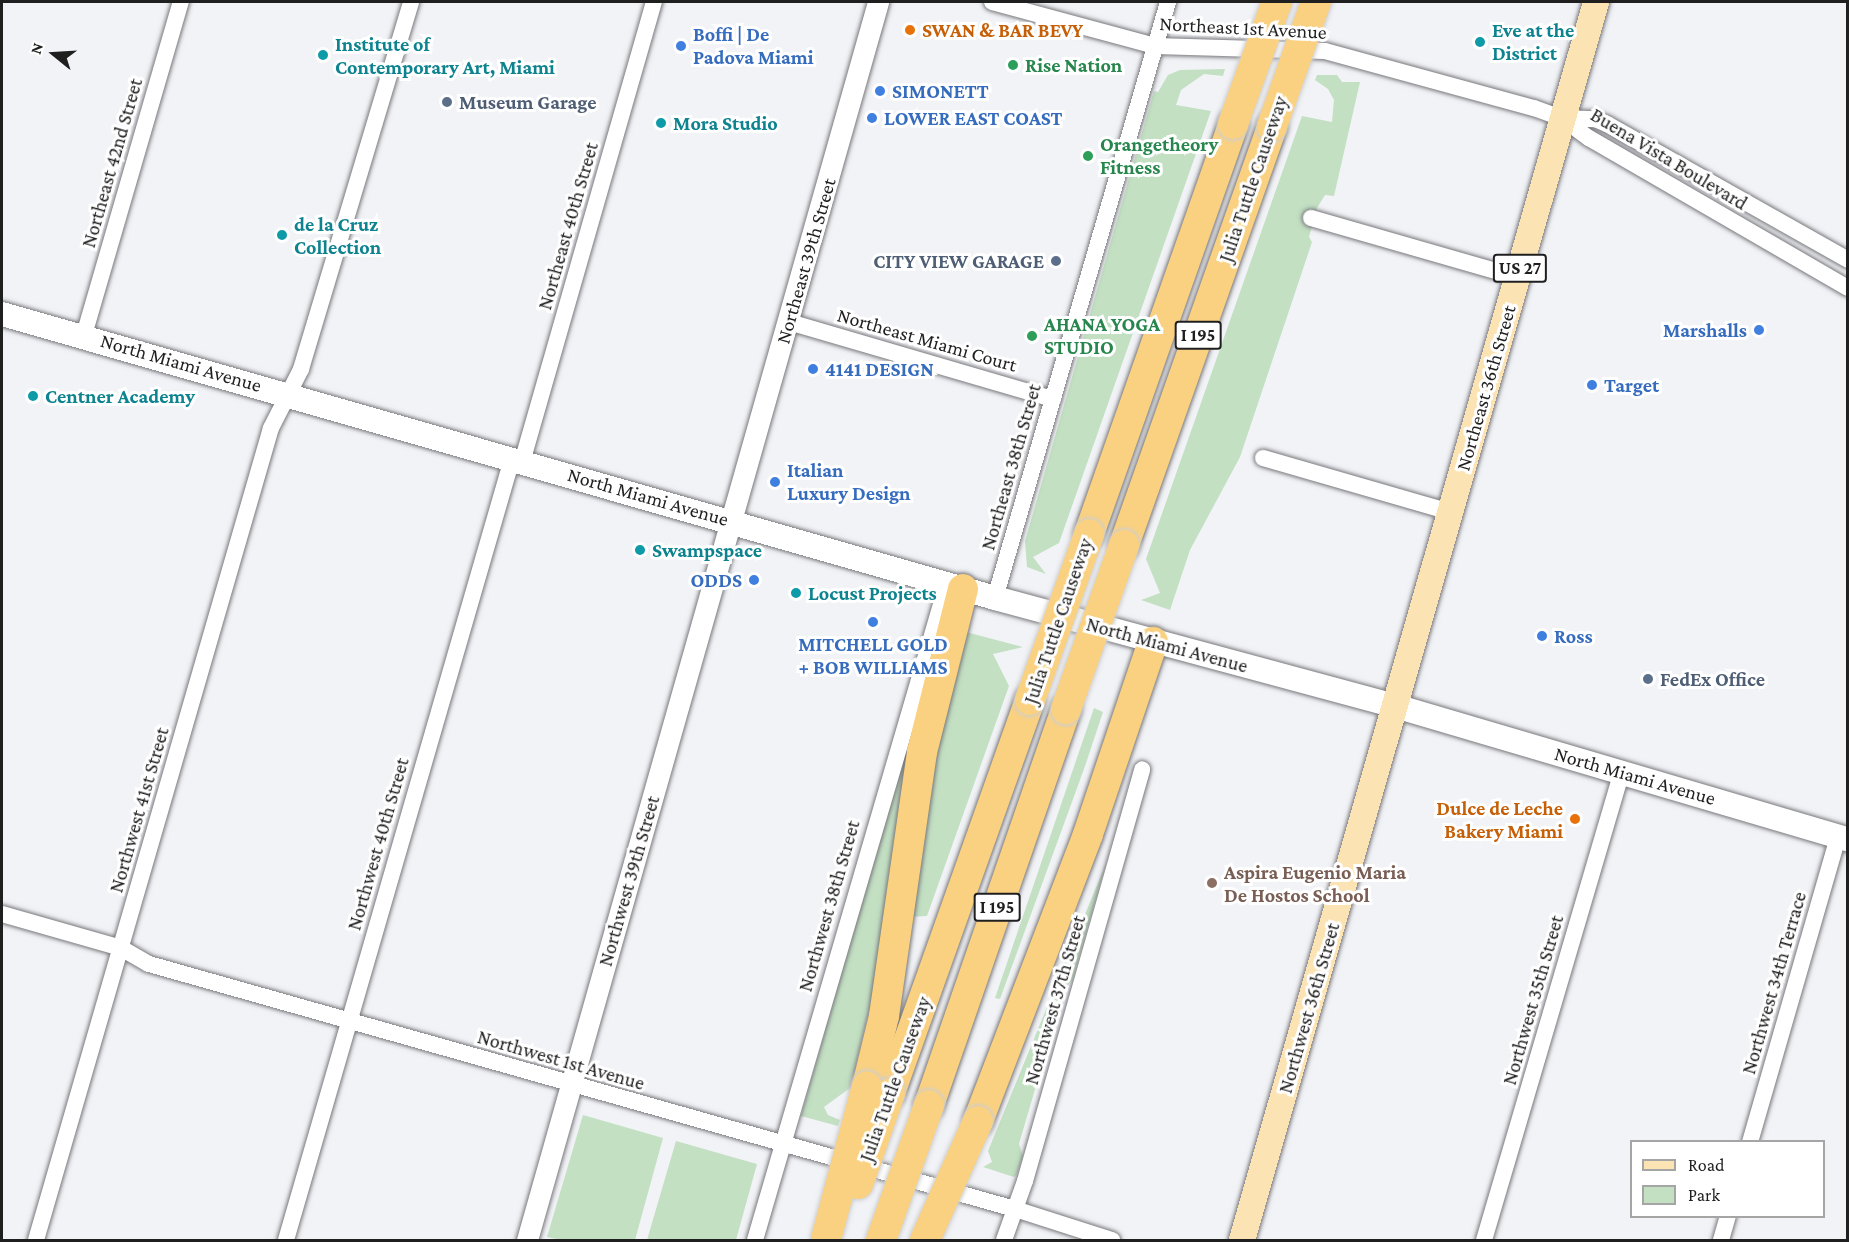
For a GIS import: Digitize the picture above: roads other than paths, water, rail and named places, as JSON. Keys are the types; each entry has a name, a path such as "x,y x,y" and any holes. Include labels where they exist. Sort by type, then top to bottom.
{"highway":[{"name":"Julia Tuttle Causeway","path":"829,1240 878,1090 1030,700 1277,2"},
{"name":"Julia Tuttle Causeway","path":"881,1240 1066,708 1316,2"},
{"path":"878,1090 884,1016 922,752 955,586"},
{"path":"925,1240 978,1121 1088,834 1153,642"}],"main road":[{"name":"Northeast 36th Street","path":"1395,706 1596,2"},
{"name":"North Miami Avenue","path":"2,314 84,335 995,598 1395,706 1843,838"},
{"name":"Northwest 36th Street","path":"1242,1240 1395,706"}],"street":[{"name":"Northeast 42nd Street","path":"84,335 181,2"},
{"name":"Northwest 41st Street","path":"36,1240 271,429 301,369 411,2"},
{"name":"Northeast 40th Street","path":"517,461 654,2"},
{"name":"Northeast 39th Street","path":"731,521 878,2"},
{"name":"Northeast 1st Avenue","path":"992,2 1155,46 1325,51 1562,118"},
{"name":"Northeast 38th Street","path":"995,598 1168,2"},
{"name":"Buena Vista Boulevard","path":"1562,118 1595,119 1607,124 1848,260"},
{"name":"Buena Vista Boulevard","path":"1562,118 1589,138 1848,288"},
{"path":"1311,219 1518,277"},
{"name":"Northeast Miami Court","path":"789,322 1053,399"},
{"path":"1263,458 1450,512"},
{"name":"Northwest 40th Street","path":"286,1240 517,461"},
{"name":"Northwest 39th Street","path":"527,1240 731,521"},
{"name":"Northwest 38th Street","path":"755,1240 782,1144 955,586"},
{"name":"Northwest 37th Street","path":"1004,1240 1015,1209 1142,769"},
{"name":"Northwest 35th Street","path":"1484,1240 1622,772"},
{"name":"Northwest 34th Terrace","path":"1751,1140 1843,838"},
{"name":"Northwest 1st Avenue","path":"2,914 121,948 149,964 1015,1209 1112,1240"},
{"path":"1721,1240 1727,1218"}],"place":[{"name":"SWAN & BAR BEVY","path":"910,30"},
{"name":"Eve at the District","path":"1480,42"},
{"name":"Boffi | De Padova Miami","path":"681,46"},
{"name":"Institute of Contemporary Art, Miami","path":"323,55"},
{"name":"Rise Nation","path":"1013,65"},
{"name":"SIMONETT","path":"880,91"},
{"name":"Museum Garage","path":"447,102"},
{"name":"LOWER EAST COAST","path":"872,118"},
{"name":"Mora Studio","path":"661,123"},
{"name":"Orangetheory Fitness","path":"1088,156"},
{"name":"de la Cruz Collection","path":"282,235"},
{"name":"CITY VIEW GARAGE","path":"1056,261"},
{"name":"Marshalls","path":"1759,330"},
{"name":"AHANA YOGA STUDIO","path":"1032,336"},
{"name":"4141 DESIGN","path":"813,369"},
{"name":"Target","path":"1592,385"},
{"name":"Centner Academy","path":"33,396"},
{"name":"Italian Luxury Design","path":"775,482"},
{"name":"Swampspace","path":"640,550"},
{"name":"ODDS","path":"754,580"},
{"name":"Locust Projects","path":"796,593"},
{"name":"MITCHELL GOLD + BOB WILLIAMS","path":"873,622"},
{"name":"Ross","path":"1542,636"},
{"name":"FedEx Office","path":"1648,679"},
{"name":"Dulce de Leche Bakery Miami","path":"1575,819"},
{"name":"Aspira Eugenio Maria De Hostos School","path":"1212,883"}]}
